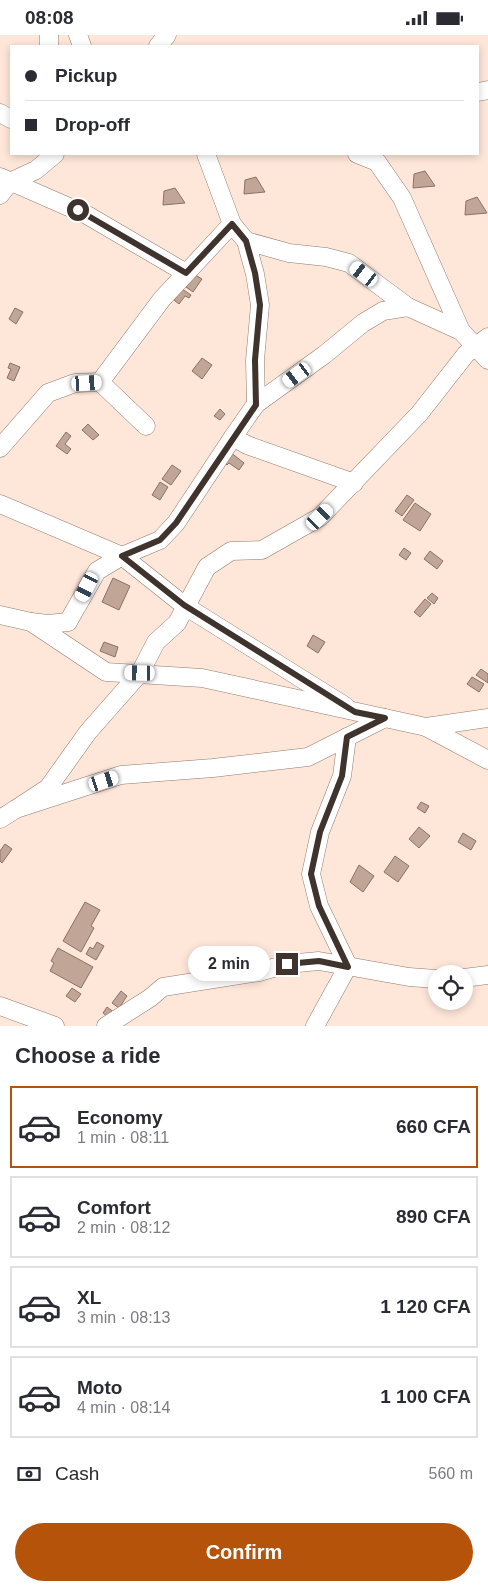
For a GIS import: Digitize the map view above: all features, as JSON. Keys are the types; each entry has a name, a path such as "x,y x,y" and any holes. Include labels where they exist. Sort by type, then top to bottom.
{"street":[{"path":"159,45 167,35"},
{"path":"4,185 36,170 51,155"},
{"path":"206,155 232,224 246,241 255,273 260,305 255,360 256,405"},
{"path":"363,155 382,158 409,210 461,331"},
{"path":"4,185 52,198 87,215 186,273"},
{"path":"100,382 162,299 232,224"},
{"path":"246,241 290,253 326,257 349,263 408,307 481,342 488,360"},
{"path":"0,615 48,625 68,622 97,571 122,556 160,540 176,523 256,405 364,323 383,311 408,307"},
{"path":"0,819 48,787 88,732 140,673 156,642 177,623 184,605 207,567 232,551 262,550 320,517 418,414 455,367 481,342"},
{"path":"0,448 48,393 75,383 100,382 146,427"},
{"path":"233,437 247,445 354,483"},
{"path":"0,504 122,556 184,605 355,712"},
{"path":"31,622 106,672 202,678 426,727 488,760"},
{"path":"16,809 121,775 213,768 308,757 385,718"},
{"path":"426,727 488,718"},
{"path":"347,737 342,776 320,832 311,874 319,906 348,967"},
{"path":"106,1026 163,987 259,972 287,964 319,961 409,977 428,978"},
{"path":"315,1026 348,967"},
{"path":"473,977 488,975"},
{"path":"0,1006 55,1026"}],"building":[{"path":"425,171 435,186 413,188 414,174"},
{"path":"256,177 265,192 244,194 245,180"},
{"path":"175,188 185,203 163,205 164,191"},
{"path":"477,197 487,213 465,215 466,201"},
{"path":"194,274 202,279 193,292 186,287"},
{"path":"182,289 191,295 189,298 185,296 179,304 174,300"},
{"path":"15,308 23,312 16,324 9,319"},
{"path":"202,358 212,365 202,379 192,371"},
{"path":"10,363 20,367 14,381 7,378 11,369 8,368"},
{"path":"220,409 225,414 220,420 214,416"},
{"path":"88,424 99,435 93,440 82,430"},
{"path":"66,432 71,436 65,444 71,449 67,454 56,446"},
{"path":"230,452 244,463 239,470 229,463 227,465 223,461"},
{"path":"172,465 181,471 171,485 162,479"},
{"path":"160,482 168,487 160,500 152,495"},
{"path":"407,495 414,500 402,516 395,511"},
{"path":"415,503 431,514 420,531 403,520"},
{"path":"404,548 411,553 406,560 399,555"},
{"path":"430,551 443,561 437,569 424,559"},
{"path":"113,578 130,586 119,610 102,602"},
{"path":"432,593 438,598 434,604 427,598"},
{"path":"425,599 431,604 420,617 414,612"},
{"path":"313,635 325,642 318,653 307,646"},
{"path":"104,642 118,647 115,657 100,651"},
{"path":"481,669 488,674 488,683 476,675"},
{"path":"472,677 484,684 479,692 467,684"},
{"path":"421,802 429,806 425,813 417,808"},
{"path":"419,827 430,836 419,848 409,839"},
{"path":"463,833 476,841 471,850 458,842"},
{"path":"5,844 12,849 2,863 0,861 0,851"},
{"path":"395,856 409,866 398,882 384,872"},
{"path":"359,865 374,876 363,892 350,882"},
{"path":"85,902 100,910 91,926 94,928 81,952 63,941"},
{"path":"97,942 104,946 96,960 86,954 90,947 93,949"},
{"path":"58,948 93,967 81,988 50,971 54,963 51,961"},
{"path":"72,988 81,994 75,1002 66,996"},
{"path":"121,991 127,996 119,1008 112,1003"},
{"path":"107,1007 115,1013 111,1019 103,1013"}],"route":[{"path":"78,210 186,273 232,224 246,241 255,273 260,305 255,360 256,405 246,417 176,523 160,540 122,556 184,605 355,712 385,718 347,737 342,776 320,832 311,874 319,906 348,967 319,961 287,964"}]}
